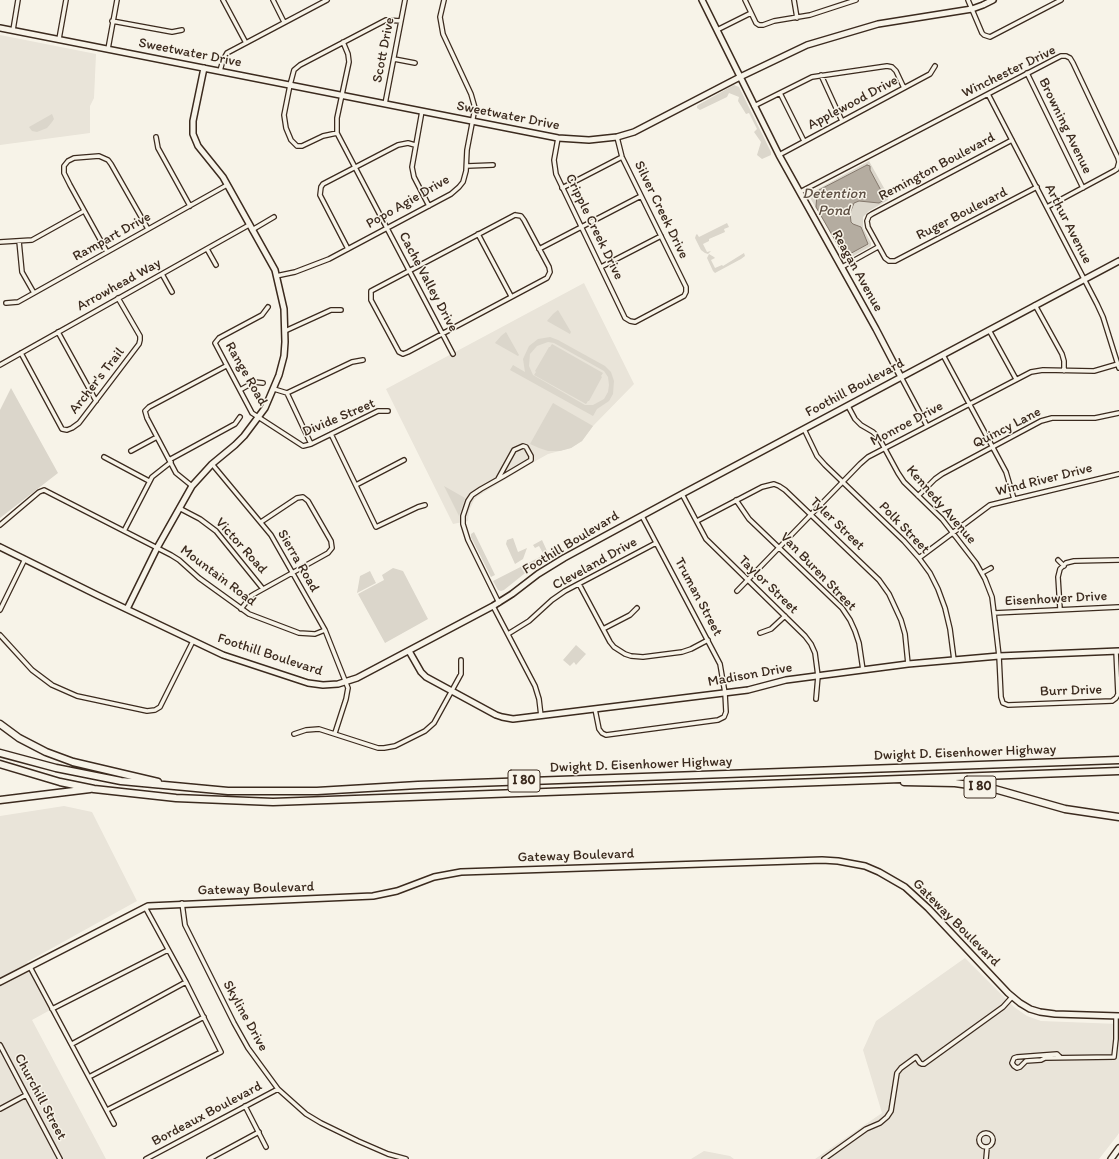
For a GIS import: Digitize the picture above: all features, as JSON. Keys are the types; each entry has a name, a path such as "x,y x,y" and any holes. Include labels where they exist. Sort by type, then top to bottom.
{"highway":[{"path":"0,724 20,738 46,752 73,762 181,787"},
{"name":"Dwight D. Eisenhower Highway","path":"0,753 56,768 121,781 228,791 317,791 418,785 1119,760"},
{"name":"Dwight D. Eisenhower Highway","path":"0,764 60,782 94,788 176,798 272,802 1119,771"},
{"name":"I 80","path":"838,781 955,783 991,788 1065,809 1119,817"},
{"path":"0,800 94,788"}],"street":[{"path":"13,30 18,0"},
{"path":"59,39 66,0"},
{"path":"108,49 117,0"},
{"path":"223,0 246,43"},
{"path":"272,0 284,22"},
{"name":"Scott Drive","path":"385,104 406,0"},
{"name":"Popo Agie Drive","path":"276,276 318,263 348,249 451,194 459,187 465,177 467,150 475,108 474,100 442,34 440,17 444,0"},
{"name":"Reagan Avenue","path":"702,0 778,155 842,267 928,426"},
{"path":"745,0 756,23 759,25 810,15 840,2 856,0"},
{"path":"794,0 797,18"},
{"path":"968,0 982,33 990,37 1061,0"},
{"name":"Sweetwater Drive","path":"0,28 558,138 588,140 617,137 634,132 740,77 807,46 878,24 972,9 993,0"},
{"path":"220,71 224,56 230,51 324,1"},
{"path":"717,30 751,14"},
{"path":"343,42 347,49 349,58 337,118 337,133 322,136 302,146 294,143 287,133 284,122 292,75 296,67 343,42 386,20 401,21"},
{"path":"112,21 172,32 182,30"},
{"name":"Winchester Drive","path":"800,192 1061,56 1066,56 1070,58 1073,63 1119,162 1117,169 1114,172 1047,207"},
{"path":"394,59 415,63"},
{"path":"754,106 812,77 887,66 896,71 904,88"},
{"name":"Applewood Drive","path":"778,155 930,74 935,66"},
{"path":"127,608 157,548 192,486 212,464 235,445 265,408 274,389 284,356 284,309 273,266 227,185 198,146 193,134 193,121 204,68"},
{"name":"Browning Avenue","path":"1028,73 1083,188"},
{"path":"821,75 842,121"},
{"path":"780,93 804,141"},
{"name":"Arthur Avenue","path":"988,94 1103,317 1119,368"},
{"path":"422,111 412,159 412,172 429,206"},
{"name":"Cache Valley Drive","path":"337,133 453,354"},
{"path":"156,137 158,148 190,206"},
{"name":"Silver Creek Drive","path":"617,137 622,157 686,287 684,296 635,322 630,321"},
{"name":"Cripple Creek Drive","path":"558,138 554,167 556,174 626,318 630,321"},
{"name":"Remington Boulevard","path":"878,248 867,223 869,216 1012,140"},
{"path":"348,249 320,195 320,187 323,184 398,145 408,143 415,145"},
{"path":"107,252 64,172 64,166 68,161 74,158 98,156 108,160 112,164 148,229"},
{"path":"562,188 622,157"},
{"path":"467,166 493,165"},
{"name":"Rampart Drive","path":"6,303 18,302 227,185"},
{"name":"Ruger Boulevard","path":"878,248 887,260 898,260 1037,187"},
{"path":"539,249 641,196"},
{"path":"0,242 32,240 84,211"},
{"path":"515,215 521,216 550,267 550,272 547,278 403,354 399,352 371,300 371,291 478,234 515,215"},
{"name":"Arrowhead Way","path":"0,365 207,249 250,227 274,217"},
{"path":"478,234 511,296"},
{"path":"601,267 661,236"},
{"path":"19,241 22,272 34,293"},
{"path":"842,267 878,248"},
{"path":"207,249 216,265"},
{"name":"Foothill Boulevard","path":"0,547 223,655 308,683 330,685 346,682 357,678 499,603 557,562 1119,261"},
{"path":"162,274 172,292"},
{"name":"Archer's Trail","path":"21,353 62,429 67,430 72,428 79,423 139,344 140,336 118,298"},
{"path":"1035,305 1062,354 1064,371"},
{"name":"Range Road","path":"259,417 250,410 226,366 216,345 216,341 262,314 268,306"},
{"path":"285,331 331,310 341,310"},
{"path":"989,330 1016,379"},
{"path":"58,332 96,401"},
{"path":"943,355 1006,472 1014,499"},
{"path":"274,389 287,393 352,362 363,360"},
{"name":"Monroe Drive","path":"737,591 868,457 1031,372 1043,370 1094,371 1118,364"},
{"path":"192,486 180,477 157,437 145,411 149,407 226,366"},
{"path":"240,390 254,382 263,383"},
{"path":"287,393 311,444"},
{"name":"Kennedy Avenue","path":"848,406 855,419 879,438 898,473 918,496 942,519 982,573 992,596 999,656 1001,697 1003,702"},
{"name":"Divide Street","path":"259,417 300,445 306,446 378,411 388,411"},
{"name":"Quincy Lane","path":"918,496 942,474 1041,421 1052,418 1094,418 1119,413"},
{"path":"124,531 149,481 154,475 170,461 235,424 240,416"},
{"name":"Polk Street","path":"804,429 817,456 825,465 904,541 919,558 938,589 945,608 950,629 954,660"},
{"path":"331,434 376,527 418,507 426,505"},
{"path":"131,451 157,437"},
{"path":"498,479 514,450 523,446 526,447 531,456 531,460 472,495 465,508 463,524 468,540 499,603"},
{"path":"104,457 149,481"},
{"path":"356,485 404,460"},
{"name":"Sierra Road","path":"212,464 278,544 325,630 346,682"},
{"name":"Wind River Drive","path":"919,558 990,505 1119,474"},
{"name":"Tyler Street","path":"697,521 762,487 774,484 785,490 878,580 889,594 901,620 905,634 908,664"},
{"name":"Mountain Road","path":"0,525 39,492 44,490 179,560 199,578 241,609 258,619 299,633 315,634 325,630"},
{"name":"Taylor Street","path":"682,494 706,540 785,616 811,644 815,653 818,676 816,699"},
{"path":"241,609 251,596 328,553 332,548 331,541 308,501 303,497 300,497 261,522"},
{"name":"Van Buren Street","path":"736,500 749,519 842,608 850,620 859,643 863,670"},
{"name":"Victor Road","path":"179,508 200,519 216,531 263,589"},
{"name":"Truman Street","path":"595,709 598,729 602,733 608,734 721,719 724,717 726,712 725,693 720,664 642,516"},
{"name":"Cleveland Drive","path":"508,634 530,621 558,596 656,543"},
{"path":"0,610 25,559"},
{"path":"1058,560 1064,566"},
{"path":"1060,609 1058,577 1060,569 1066,564 1074,561 1119,560"},
{"path":"982,573 991,568"},
{"path":"579,584 614,647 625,654 636,657 687,651 708,640"},
{"path":"493,606 535,686 539,699 541,716"},
{"name":"Eisenhower Drive","path":"994,613 1119,607"},
{"path":"603,629 630,615 637,608"},
{"path":"760,633 771,629 785,616"},
{"path":"0,635 32,670 52,686 77,696 146,711 155,710 160,707 193,641"},
{"name":"Madison Drive","path":"409,651 421,672 426,677 502,717 513,719 725,693 758,688 786,680 908,664 999,656 1118,651"},
{"name":"Burr Drive","path":"1003,702 1008,705 1112,701 1118,694 1118,651"},
{"path":"294,734 312,729 325,730 378,748 395,746 430,728 439,716 461,674 461,660"},
{"path":"335,733 348,693 346,682"},
{"name":"Gateway Boulevard","path":"0,982 145,906 182,903 373,896 397,891 434,877 461,872 838,860 865,866 905,886 928,908 1012,997 1020,1003 1040,1012 1055,1014 1117,1016"},
{"name":"Skyline Drive","path":"182,903 185,925 234,1023 248,1048 278,1089 306,1114 321,1123 388,1154 406,1159"},
{"path":"106,1110 222,1052 145,906"},
{"path":"52,1009 168,950"},
{"path":"30,967 114,1124"},
{"path":"72,1044 186,982"},
{"path":"824,1159 866,1129 887,1117 892,1106 898,1070 916,1057 920,1063 924,1064 1004,1007 1012,997"},
{"path":"1060,1057 1057,1054 1017,1057 1014,1058 1012,1063 1015,1068 1019,1068 1026,1061 1041,1060 1045,1058 1114,1057 1117,1016"},
{"path":"89,1077 204,1017"},
{"name":"Churchill Street","path":"0,1046 60,1159"},
{"name":"Bordeaux Boulevard","path":"146,1159 278,1089"},
{"path":"0,1109 26,1095"},
{"path":"245,1106 266,1147"},
{"path":"209,1159 259,1132"},
{"path":"986,1159 987,1148 992,1144 993,1140 991,1135 984,1133 978,1140 982,1146 987,1148"},
{"path":"1111,1159 1119,1148"}],"shaded area":[{"path":"0,35 96,54 94,98 90,106 90,133 0,145"},
{"path":"734,85 739,87 771,152 771,155 762,159 757,155 761,142 754,132 757,129 749,113 746,114 738,101 739,97 729,93 727,97 700,110 697,108 698,105"},
{"path":"52,114 54,119 47,128 37,132 32,131 29,127"},
{"name":"Detention Pond","path":"869,161 889,197 888,200 869,211 863,217 863,228 871,243 871,246 848,259 845,258 809,194"},
{"path":"727,223 729,227 724,229 725,232 709,239 709,241 703,244 707,252 711,251 708,254 701,250 695,238 696,235 697,234 699,237"},
{"path":"744,253 745,256 741,259 715,273 707,258 709,254 715,258 711,260 715,268 722,265 723,266"},
{"path":"584,283 634,384 593,426 582,441 571,448 548,454 478,496 474,500 469,511 468,521 453,524 386,389"},
{"path":"558,310 571,332 570,334 547,321"},
{"path":"506,332 519,355 518,356 495,343"},
{"path":"550,337 558,340 605,366 611,372 614,381 613,394 609,401 597,409 593,416 510,370 513,365 525,372 523,359 529,346 538,339","holes":["548,342 554,343 604,371 608,377 609,385 608,392 604,399 593,405 585,405 533,375 529,366 530,354 537,346"]},
{"path":"552,344 603,373 586,404 534,375"},
{"path":"11,388 58,473 0,518 0,410"},
{"path":"553,403 593,426 582,441 571,448 560,451 548,451 530,444"},
{"path":"444,486 465,498 459,516"},
{"path":"474,532 495,575 491,577 471,537 471,534"},
{"path":"513,538 518,552 527,548 523,559 515,564 506,544 507,540"},
{"path":"542,540 549,557 529,570 504,590 498,590 493,581 544,555 539,546 535,548 533,545"},
{"path":"393,568 403,571 428,619 385,643 358,594 384,580 382,575"},
{"path":"370,571 376,583 357,593 360,576"},
{"path":"576,645 586,654 576,665 574,662 570,666 563,660"},
{"path":"64,806 92,812 137,901 27,962 52,1009 32,1020 106,1159 0,1159 0,816"},
{"path":"965,958 1014,1007 1027,1016 1041,1021 1119,1024 1119,1133 1117,1136 1099,1159 815,1159 882,1113 863,1050 876,1021"},
{"path":"704,1151 730,1156 734,1159 691,1159"}],"water":[{"name":"Detention Pond","path":"867,165 870,166 870,170 885,198 879,203 859,201 854,203 850,213 851,222 861,227 868,244 846,256 843,254 816,207 817,194 819,190"}]}
